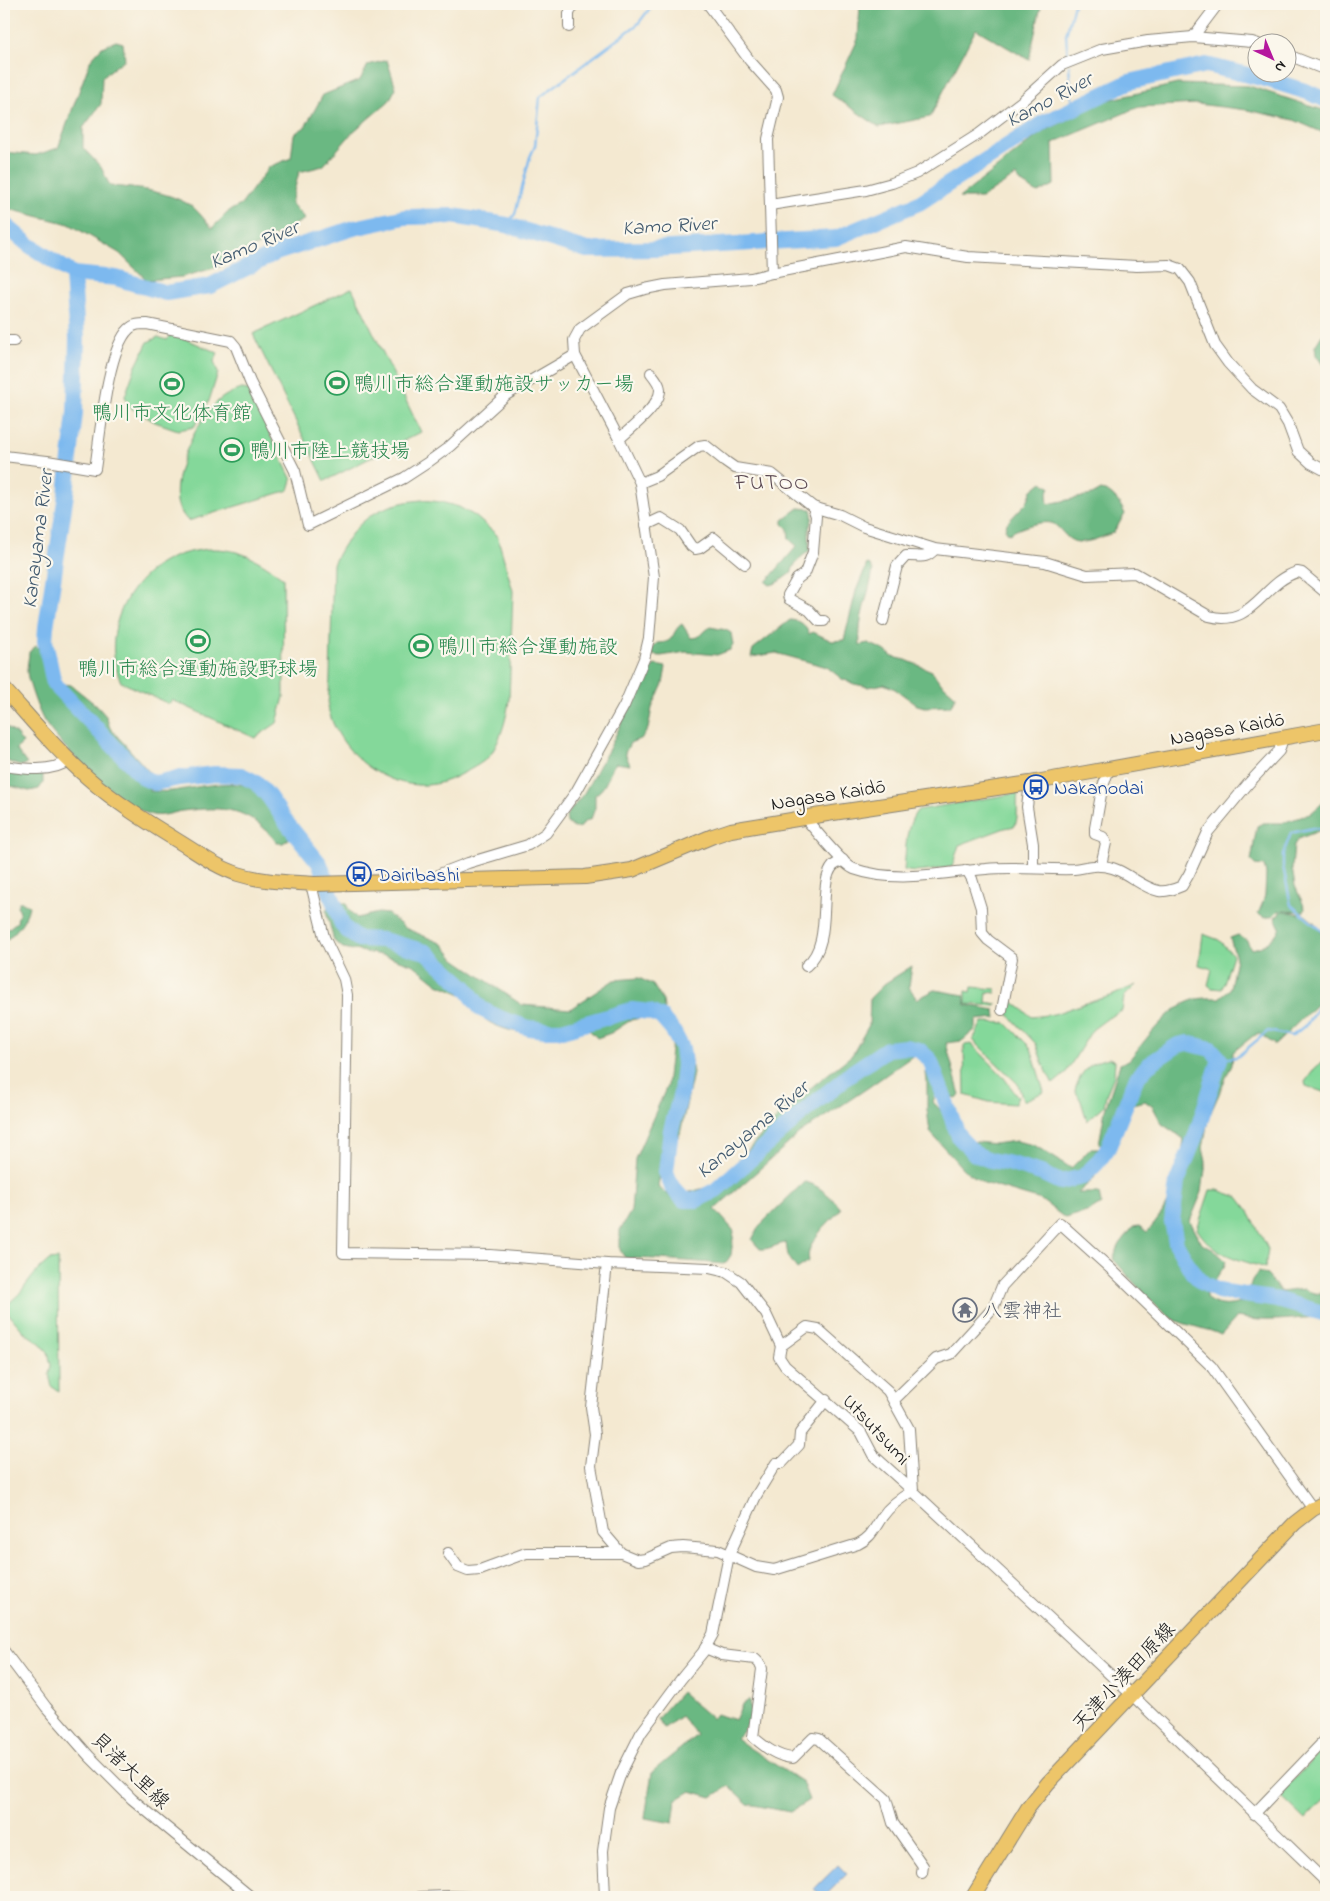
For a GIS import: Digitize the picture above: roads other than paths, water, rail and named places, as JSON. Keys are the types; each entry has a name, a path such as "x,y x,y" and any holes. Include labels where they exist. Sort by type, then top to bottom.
{"main road":[{"name":"Nagasa Kaidō","path":"4,689 68,760 112,798 166,833 223,868 253,878 312,884 585,878 616,874 649,864 722,833 804,817 1030,784 1326,730"},
{"name":"天津小湊田原線","path":"973,1897 1028,1808 1048,1784 1295,1524 1313,1509 1326,1502"}],"street":[{"path":"569,27 568,14 573,4"},
{"path":"708,4 756,68 776,90 778,97 768,140 772,273"},
{"path":"1193,37 1218,4"},
{"path":"770,205 866,190 917,173 986,128 1022,101 1062,65 1102,48 1193,37 1248,42"},
{"path":"1298,59 1326,70"},
{"path":"429,881 461,865 518,849 537,840 553,825 576,792 624,706 644,660 649,638 654,577 640,484 575,355 574,340 580,329 599,313 628,294 665,285 751,278 906,247 968,257 1137,266 1169,265 1180,269 1190,282 1220,354 1252,389 1279,409 1298,451 1312,463 1326,470"},
{"path":"4,456 95,469 110,375 118,347 130,328 137,324 147,324 231,341 236,347 250,382 295,471 308,525 404,478 428,463 449,447 506,396 575,355"},
{"path":"619,439 654,406 659,396 660,388 651,373"},
{"path":"640,484 657,476 699,446 705,445 734,468 772,474 813,507 840,515 864,527 935,549 1046,562 1087,575 1135,573 1209,616 1223,619 1241,615 1276,584 1297,572 1326,592"},
{"path":"813,507 816,516 813,552 805,572 797,579 788,595 789,599 809,610 819,621 824,621"},
{"path":"646,525 661,518 680,530 695,549 700,548 714,538 745,564"},
{"path":"883,621 897,566 901,560 906,556 929,556 935,549"},
{"path":"804,817 852,869 907,878 995,868 1075,869 1101,866 1118,870 1148,887 1161,891 1182,886 1208,832 1248,784 1279,751 1283,738"},
{"path":"4,766 20,769 54,767 62,765 68,760"},
{"path":"1101,866 1106,844 1103,837 1095,834 1095,828 1102,789 1108,769"},
{"path":"1030,784 1027,807 1033,844 1033,868"},
{"path":"806,966 815,956 823,930 829,873 833,866 843,860"},
{"path":"967,870 972,879 981,908 982,933 988,940 1012,958 1002,1010"},
{"name":"Utsutsumi","path":"312,884 324,937 344,979 347,995 343,1253 490,1255 607,1264 709,1268 726,1272 741,1282 766,1314 781,1346 779,1357 785,1366 861,1432 873,1455 1132,1695 1326,1882"},
{"path":"894,1400 936,1359 951,1354 993,1308 1002,1286 1060,1224 1112,1270 1211,1366 1313,1509"},
{"path":"607,1264 591,1407 595,1434 591,1466 604,1532 621,1553"},
{"path":"448,1553 458,1568 468,1571 480,1570 526,1553 621,1553 638,1560 646,1559 671,1548 683,1547 718,1550 756,1567 774,1570 866,1540 874,1532 890,1507 900,1497 913,1491 909,1429 888,1391 818,1329 807,1327 781,1346"},
{"path":"605,1897 602,1851 609,1808 621,1773 641,1733 705,1648 712,1634 728,1555 756,1496 776,1463 782,1462 799,1445 800,1433 826,1400"},
{"path":"705,1648 722,1654 754,1659 761,1665 753,1737 768,1750 786,1758 793,1758 813,1738 819,1739 886,1799 893,1823 923,1866 922,1873"},
{"name":"貝渚大里線","path":"4,1652 46,1707 89,1756 132,1798 251,1897"},
{"path":"1254,1814 1326,1739"},
{"path":"420,1897 471,1897"}],"water":[{"path":"838,1865 847,1874 824,1897 814,1889"}],"waterway":[{"path":"507,225 515,214 530,157 535,146 540,97 638,24 653,4"},
{"path":"1068,58 1066,35 1074,4"},
{"name":"Kamo River","path":"4,224 29,245 73,274 116,278 166,293 210,286 276,253 354,228 405,217 453,216 507,225 587,250 654,249 836,238 919,203 1043,123 1129,82 1206,65 1269,80 1308,92 1326,100"},
{"path":"1069,66 1073,109"},
{"name":"Kanayama River","path":"73,274 77,338 75,413 66,494 45,641 54,684 144,778 155,783 215,774 241,775 257,783 320,864 342,925 350,933 359,939 383,940 426,952 466,988 481,1009 502,1019 529,1028 562,1030 632,1010 650,1012 661,1017 673,1031 682,1048 684,1064 681,1093 671,1130 666,1172 672,1187 684,1200 697,1200 716,1190 806,1110 853,1072 887,1049 906,1047 919,1050 930,1060 959,1137 975,1154 990,1160 1041,1173 1060,1182 1083,1177 1097,1163 1108,1148 1136,1079 1148,1065 1178,1045 1188,1043 1211,1049 1220,1059 1196,1135 1177,1182 1172,1221 1176,1243 1192,1272 1203,1283 1218,1291 1278,1300 1326,1314"},
{"path":"1326,830 1313,828 1291,833 1283,854 1283,866 1291,905 1326,934"},
{"path":"1220,1059 1237,1057 1268,1031 1292,1036 1307,1024 1326,994"}],"place":[{"name":"鴨川市総合運動施設サッカー場","path":"337,383"},
{"name":"鴨川市文化体育館","path":"172,384"},
{"name":"鴨川市陸上競技場","path":"232,450"},
{"name":"鴨川市総合運動施設野球場","path":"198,641"},
{"name":"鴨川市総合運動施設","path":"421,646"},
{"name":"Nakanodai","path":"1036,787"},
{"name":"Dairibashi","path":"359,874"},
{"name":"八雲神社","path":"965,1310"}],"district":[{"name":"FUTOO","path":"772,481"}]}
